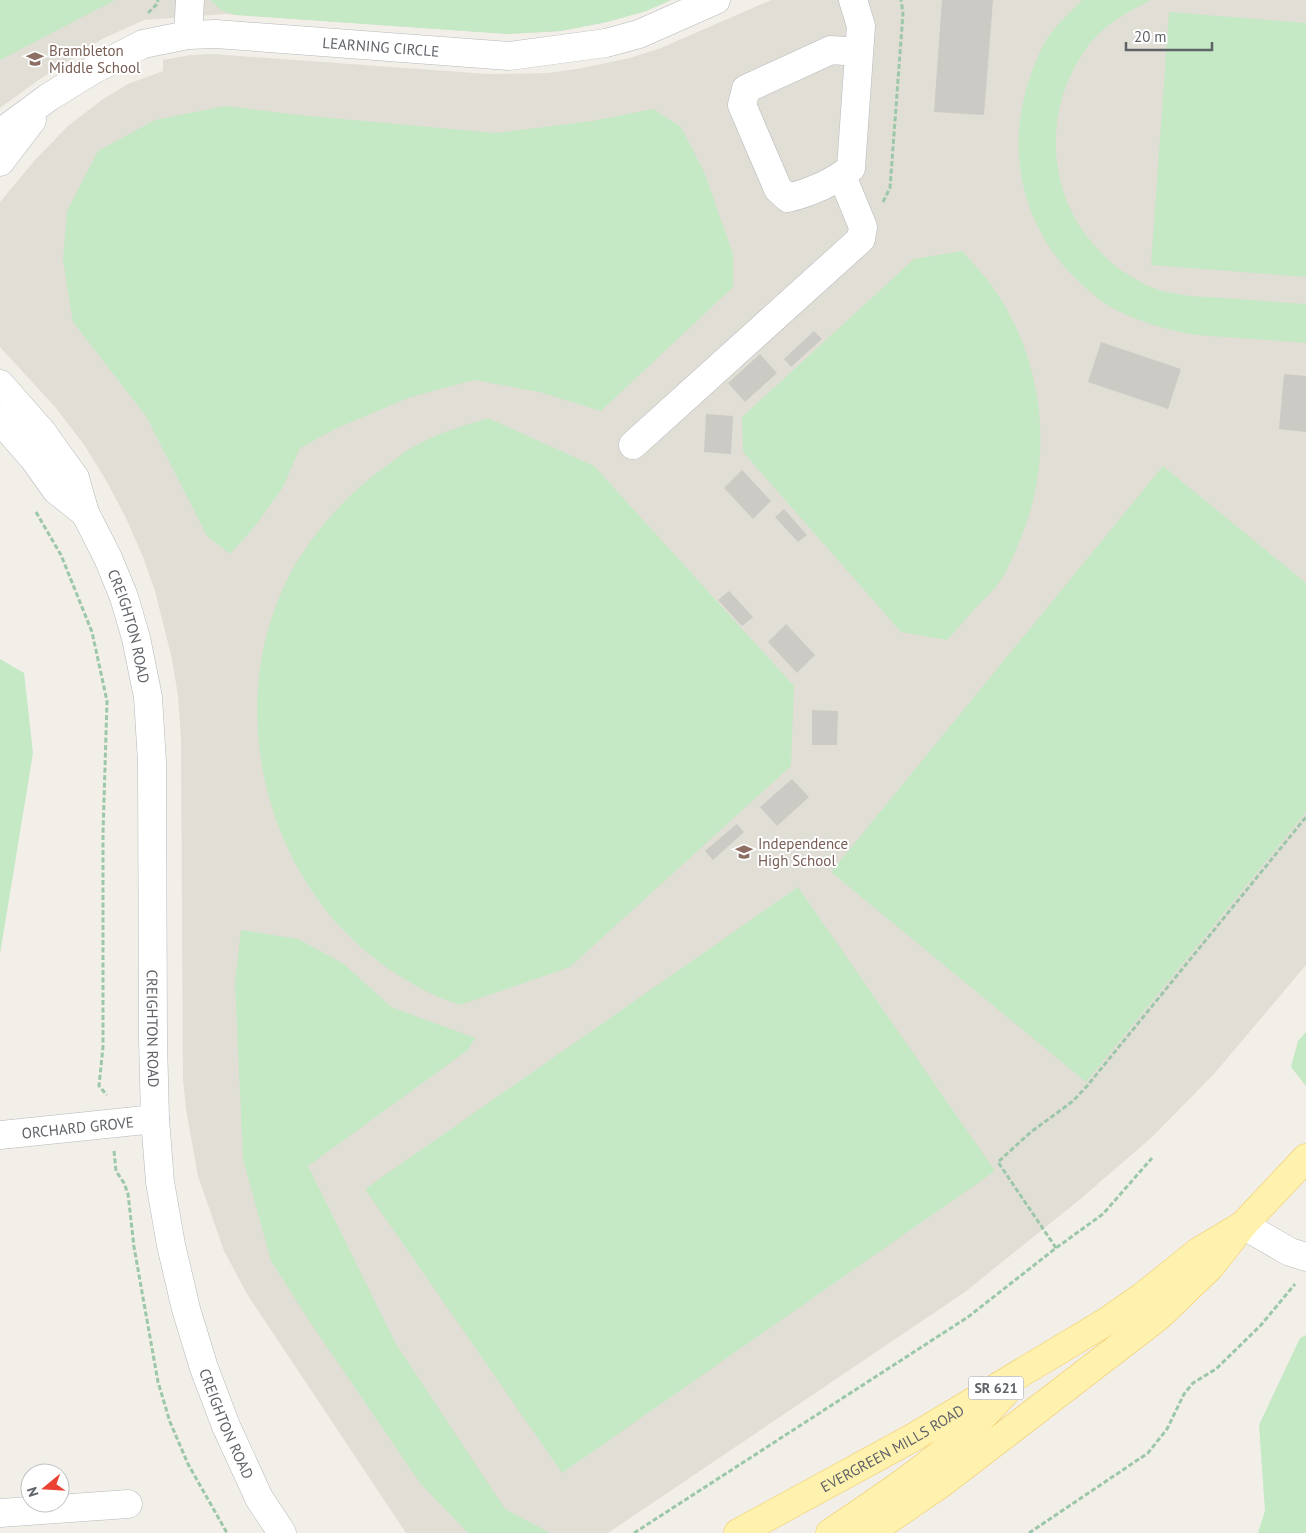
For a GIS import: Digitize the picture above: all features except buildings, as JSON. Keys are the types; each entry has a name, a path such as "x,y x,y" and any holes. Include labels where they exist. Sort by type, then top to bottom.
{"main road":[{"name":"EVERGREEN MILLS ROAD","path":"869,1533 942,1484 1158,1317 1210,1268 1242,1225 1306,1158"},
{"name":"EVERGREEN MILLS ROAD","path":"738,1533 914,1437 1106,1322 1142,1297 1198,1252 1242,1225"},
{"path":"830,1533 906,1480 974,1426 1024,1370"}],"street":[{"path":"188,35 190,0"},
{"name":"LEARNING CIRCLE","path":"0,133 49,97 93,70 143,44 188,35 225,35 509,56 606,44 639,34 716,0"},
{"path":"853,0 861,26 851,168 842,176 800,195 788,198 778,189 742,105 746,89 831,50 859,52"},
{"name":"LEARNING CIRCLE","path":"0,162 49,97"},
{"path":"633,444 861,239 863,227 842,176"},
{"name":"CREIGHTON ROAD","path":"0,384 42,432 75,478 85,513 108,558 124,597 136,638 148,697 152,762 153,1031 155,1119 160,1182 171,1246 186,1309 204,1368 226,1426 260,1498 282,1533"},
{"name":"CREIGHTON ROAD","path":"0,420 34,459 56,490 85,513"},
{"name":"ORCHARD GROVE","path":"0,1134 155,1119"},
{"path":"1242,1225 1290,1252 1303,1267"},
{"path":"0,1513 128,1504"}],"path":[{"path":"141,16 148,14 157,4 158,0"},
{"path":"861,239 890,188 903,13 900,0"},
{"path":"32,506 61,554 92,632 107,701 103,833 103,1047 99,1086 108,1097 116,1171 124,1183 128,1194 134,1247 158,1382 170,1422 188,1464 227,1533"},
{"path":"1056,1248 998,1162 1031,1132 1073,1101 1082,1091 1306,817"},
{"path":"634,1533 968,1317 1056,1248 1104,1214 1152,1158"},
{"path":"1029,1533 1148,1453 1167,1429 1184,1394 1193,1383 1216,1370 1261,1325 1303,1267"}],"shaded area":[{"name":"Brambleton Middle School","path":"0,0 671,0 646,11 607,22 561,31 508,34 226,14 144,20 102,39 40,79 0,108"},
{"name":"Independence High School","path":"771,0 1306,0 1306,965 1214,1074 1151,1138 1078,1201 965,1292 608,1533 406,1533 247,1294 224,1251 198,1176 186,1109 183,1078 181,739 178,696 172,659 155,591 143,557 126,518 107,482 85,446 55,407 0,347 0,202 35,160 68,126 103,99 128,84 163,71 163,60 191,55 212,54 488,74 548,73 630,58 661,48"}],"green space":[{"path":"0,0 115,0 0,60"},
{"path":"210,0 671,0 646,11 607,22 560,31 508,34 235,15 221,10"},
{"path":"1082,0 1151,0 1120,17 1098,34 1076,65 1065,91 1058,118 1056,146 1059,173 1067,200 1079,225 1097,248 1116,266 1137,280 1157,289 1195,296 1306,304 1306,343 1196,335 1151,324 1118,311 1101,301 1076,279 1057,257 1042,234 1030,209 1023,183 1019,156 1019,129 1023,102 1041,49 1056,26"},
{"path":"1169,12 1306,23 1306,277 1151,265"},
{"path":"225,106 299,115 495,133 592,121 653,109 681,127 705,174 733,254 733,287 601,411 540,392 474,380 408,398 335,429 300,448 282,489 251,531 230,554 207,536 146,416 73,322 63,260 67,211 98,151 155,120"},
{"path":"962,251 1002,301 1028,357 1040,417 1040,448 1038,478 1031,508 1009,566 996,587 947,640 901,632 743,452 742,417 914,259"},
{"path":"488,418 594,466 794,686 791,766 570,967 460,1005 425,991 380,963 345,932 314,895 290,853 272,808 261,761 257,713 261,665 271,619 290,574 318,531 353,493 406,452 424,441"},
{"path":"1163,466 1306,583 1306,812 1086,1082 831,872"},
{"path":"0,659 24,673 33,753 0,954"},
{"path":"798,887 995,1171 562,1473 365,1189"},
{"path":"241,930 298,939 344,964 391,1007 475,1038 468,1050 308,1166 396,1344 505,1509 550,1533 469,1533 466,1531 420,1483 310,1322 271,1261 243,1159 235,983"},
{"path":"1306,1032 1306,1086 1291,1067 1298,1041"},
{"path":"1306,1335 1306,1533 1258,1533 1265,1511 1259,1425 1300,1338"}],"place":[{"name":"Brambleton Middle School","path":"35,59"},
{"name":"Independence High School","path":"744,852"}]}
